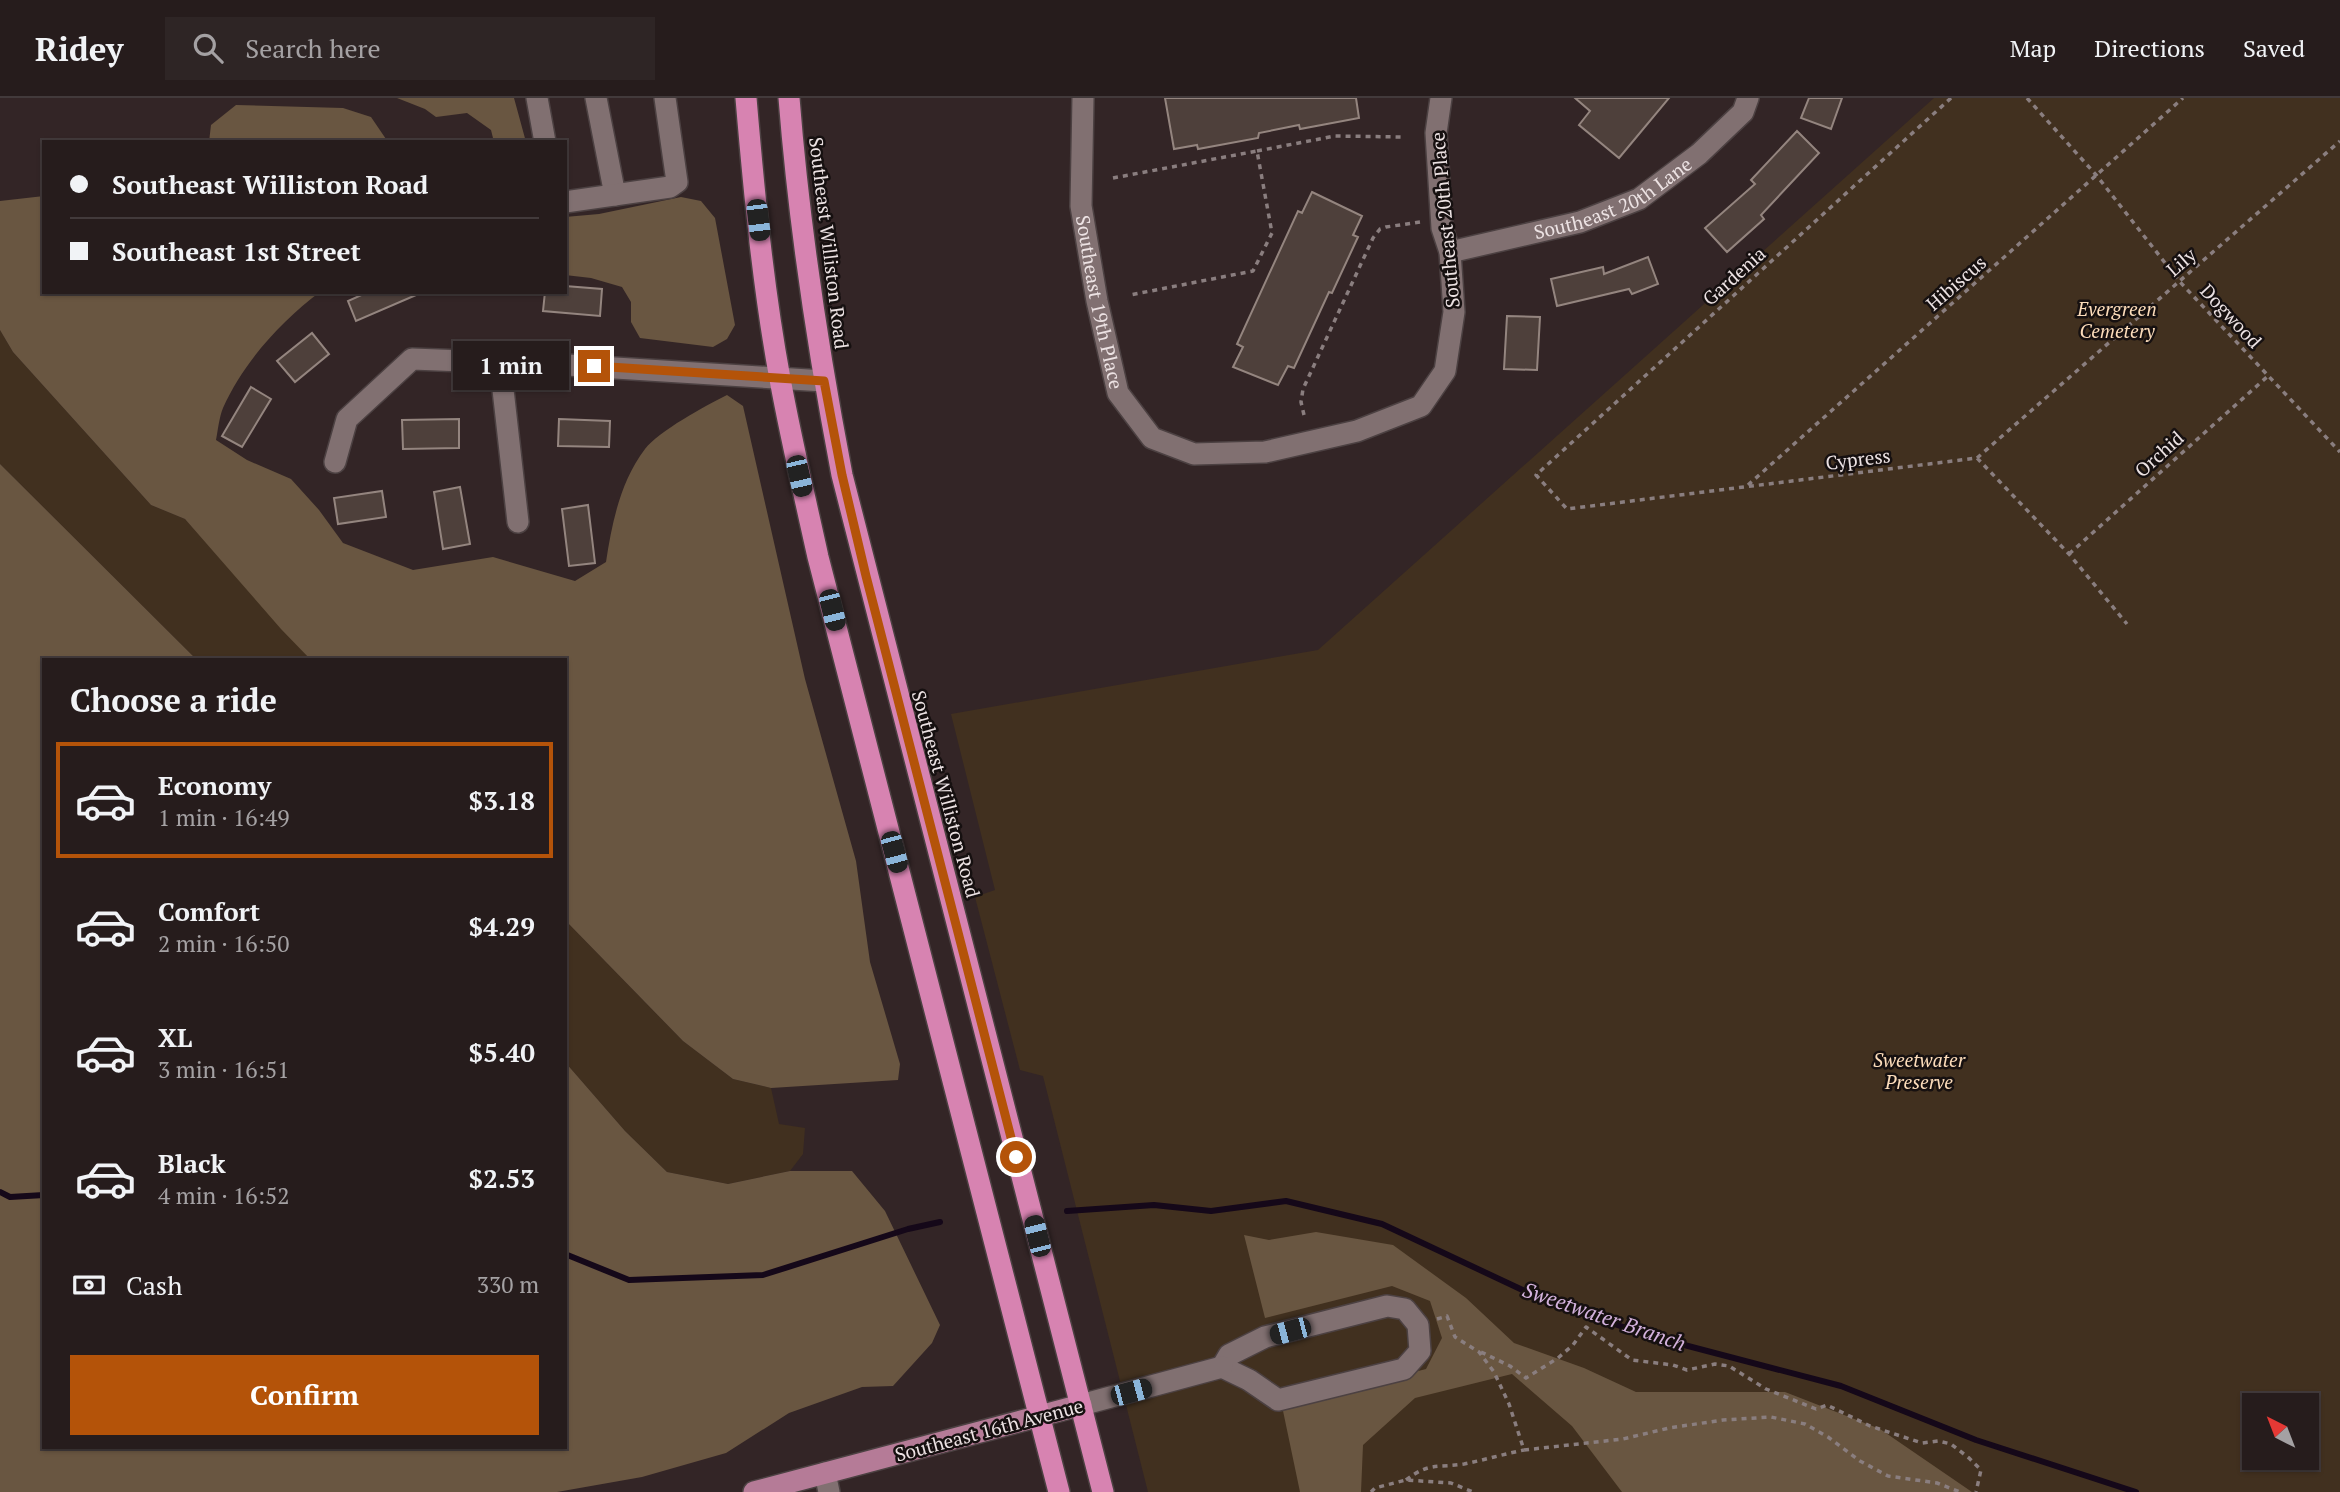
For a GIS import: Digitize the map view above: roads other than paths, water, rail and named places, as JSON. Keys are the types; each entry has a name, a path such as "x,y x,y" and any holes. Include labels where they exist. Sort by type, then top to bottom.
{"highway":[{"path":"746,98 753,177 780,378 818,557 1059,1492"},
{"name":"Southeast Williston Road","path":"789,98 802,235 824,381 842,475 1103,1492"}],"main road":[{"name":"Southeast 16th Avenue","path":"758,1492 827,1483 1081,1405"}],"street":[{"path":"537,98 545,140"},
{"path":"596,98 615,195"},
{"path":"567,202 670,187 677,182 664,98"},
{"name":"Southeast 19th Place","path":"1083,98 1081,206 1097,302 1118,393 1152,438 1194,454 1265,452 1289,447"},
{"name":"Southeast 20th Place","path":"1289,447 1357,431 1421,407 1445,371 1454,312 1450,252 1442,228 1438,170 1436,133 1441,98"},
{"name":"Southeast 20th Lane","path":"1450,252 1580,222 1639,199 1699,154 1743,112 1748,98"},
{"path":"335,462 347,419 412,359 567,365 824,381"},
{"path":"500,363 518,523"},
{"path":"1387,1306 1405,1308 1418,1325 1420,1351 1404,1370 1278,1401 1249,1380 1223,1367 1229,1355 1265,1337 1387,1306"},
{"name":"Southeast 16th Avenue","path":"1081,1405 1223,1367"}],"waterway":[{"name":"Sweetwater Branch","path":"0,1192 10,1197 42,1195"},
{"name":"Sweetwater Branch","path":"1067,1211 1154,1205 1211,1211 1286,1201 1382,1224 1546,1301 1650,1336 1841,1386 1976,1440 2136,1492"},
{"name":"Sweetwater Branch","path":"567,1255 629,1280 763,1275 908,1229 940,1222"}],"park label":[{"name":"Evergreen Cemetery","path":"2117,320"},
{"name":"Sweetwater Preserve","path":"1919,1071"}]}
